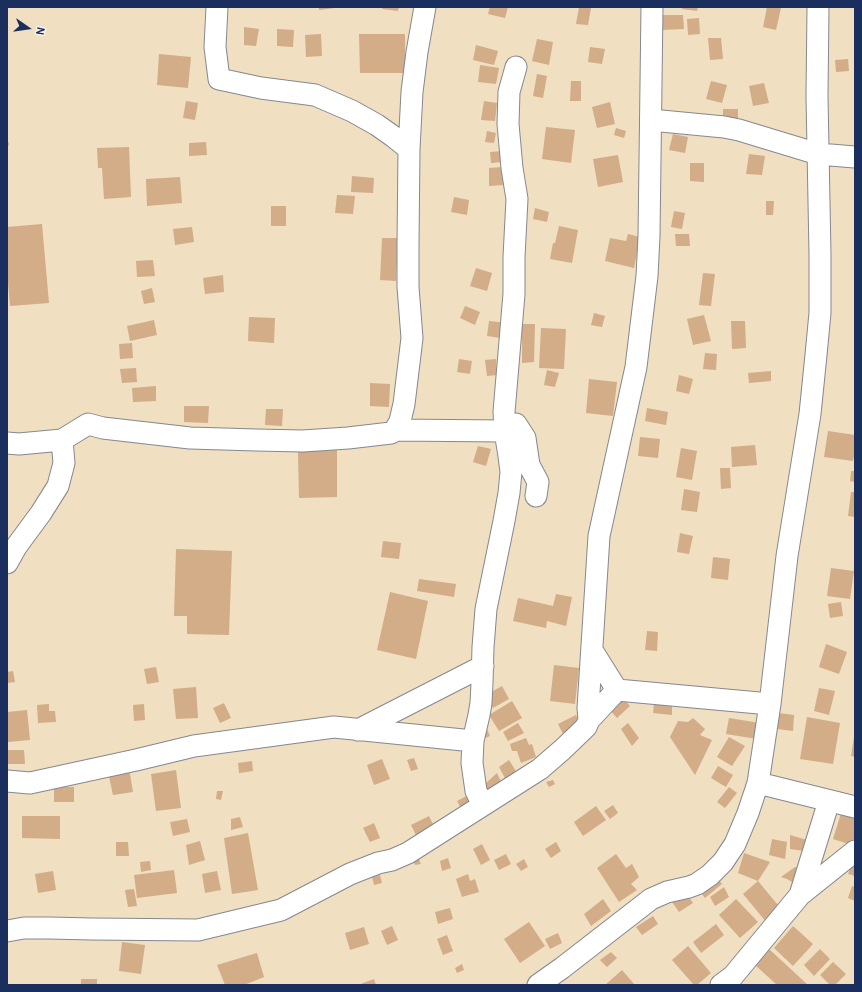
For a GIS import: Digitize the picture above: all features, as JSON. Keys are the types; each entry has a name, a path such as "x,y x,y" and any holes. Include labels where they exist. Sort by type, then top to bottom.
{"street":[{"path":"217,7 215,47 219,79 261,88 315,95 352,111 377,125 409,149"},
{"path":"7,443 19,444 62,440 88,424 103,428 190,438 256,440 310,440 391,433 395,430 400,421 404,404 412,338 408,287 409,149 416,52 425,7"},
{"path":"589,720 588,708 599,536 636,368 647,276 649,236 652,7"},
{"path":"538,985 651,899 667,892 697,884 710,875 723,862 735,844 748,813 758,783 770,704 786,556 810,414 820,306 817,96 818,7"},
{"path":"483,805 476,791 472,763 473,741 481,702 486,609 498,555 509,493 511,472 505,431 504,412 514,294 517,199 512,168 508,124 509,92 516,67"},
{"path":"651,120 724,127 739,130 818,154 855,157"},
{"path":"395,430 505,431 516,424 525,438 529,465 538,482 536,496"},
{"path":"7,563 16,547 41,513 58,486 64,463 62,440"},
{"path":"592,650 617,690"},
{"path":"358,730 483,666"},
{"path":"617,690 770,704"},
{"path":"7,931 24,928 198,930 281,910 350,874 378,863 408,854 540,769 586,727 589,720 617,690"},
{"path":"7,782 30,783 194,746 334,727 473,741"},
{"path":"758,783 855,807"},
{"path":"800,895 829,801"},
{"path":"721,985 733,976 800,895 855,851"}],"building":[{"path":"319,7 335,7 335,8 319,10"},
{"path":"383,7 399,7 398,11 382,9"},
{"path":"490,7 508,7 505,18 488,14"},
{"path":"579,7 591,8 588,25 576,24"},
{"path":"682,7 698,7 697,11 682,9"},
{"path":"767,7 781,8 776,30 763,27"},
{"path":"662,15 683,15 684,29 662,30"},
{"path":"699,18 700,34 688,35 687,19"},
{"path":"244,27 259,29 256,46 244,45"},
{"path":"277,29 294,30 293,47 277,46"},
{"path":"321,34 322,56 306,57 305,35"},
{"path":"359,34 405,34 405,73 360,73"},
{"path":"708,38 721,38 723,59 710,60"},
{"path":"537,39 553,42 549,65 532,61"},
{"path":"476,45 498,51 494,65 473,60"},
{"path":"590,47 605,49 602,64 588,62"},
{"path":"159,54 191,57 188,88 157,85"},
{"path":"848,59 849,71 836,72 835,60"},
{"path":"480,65 499,68 496,84 478,82"},
{"path":"537,74 547,76 543,98 533,96"},
{"path":"571,81 581,81 581,101 570,101"},
{"path":"711,81 727,85 722,103 706,99"},
{"path":"764,83 769,103 753,106 749,86"},
{"path":"186,101 198,103 195,120 183,118"},
{"path":"484,101 497,103 495,121 481,120"},
{"path":"610,102 615,124 597,128 592,107"},
{"path":"723,109 738,109 738,124 723,125"},
{"path":"546,127 575,130 571,163 542,159"},
{"path":"616,128 626,131 624,138 614,135"},
{"path":"487,131 496,133 494,143 485,142"},
{"path":"673,134 688,137 685,153 669,150"},
{"path":"7,138 9,144 7,150"},
{"path":"206,142 207,155 189,156 189,143"},
{"path":"129,147 131,197 104,199 102,168 98,168 97,148"},
{"path":"503,151 503,162 491,163 490,152"},
{"path":"749,154 765,156 762,175 746,174"},
{"path":"618,155 623,182 598,187 593,159"},
{"path":"690,163 704,163 704,182 690,181"},
{"path":"502,167 503,185 489,186 489,168"},
{"path":"352,176 374,178 373,193 351,192"},
{"path":"180,177 182,203 147,206 146,179"},
{"path":"337,195 355,196 353,214 335,213"},
{"path":"454,197 469,200 467,215 451,212"},
{"path":"766,201 774,201 773,215 766,215"},
{"path":"271,206 286,206 286,226 271,226"},
{"path":"535,208 549,212 547,222 533,219"},
{"path":"674,211 685,213 682,229 671,227"},
{"path":"42,224 49,303 10,306 7,271 7,227"},
{"path":"559,226 578,230 572,263 550,259 553,243 555,243"},
{"path":"192,227 194,242 175,245 173,229"},
{"path":"628,234 640,237 634,268 605,261 610,238 626,241"},
{"path":"675,234 689,234 690,246 676,246"},
{"path":"382,238 398,238 396,281 380,280"},
{"path":"153,260 155,276 137,277 136,261"},
{"path":"476,268 492,273 487,291 470,286"},
{"path":"703,273 715,274 711,306 699,305"},
{"path":"223,275 224,292 205,294 203,278"},
{"path":"152,288 155,302 144,304 141,291"},
{"path":"465,306 480,312 475,325 460,318"},
{"path":"594,313 605,316 602,327 591,325"},
{"path":"704,315 711,341 693,345 687,319"},
{"path":"249,317 275,318 274,343 248,341"},
{"path":"154,320 157,335 130,341 127,326"},
{"path":"489,321 508,323 506,339 487,336"},
{"path":"731,321 745,321 746,348 732,349"},
{"path":"522,324 535,324 534,362 522,363"},
{"path":"541,328 566,329 564,369 539,368"},
{"path":"132,343 133,358 120,359 119,344"},
{"path":"705,353 717,354 716,370 703,369"},
{"path":"459,359 472,361 470,374 457,372"},
{"path":"496,359 497,375 487,376 485,360"},
{"path":"136,368 137,382 122,383 120,369"},
{"path":"547,370 559,373 555,387 544,385"},
{"path":"771,371 771,381 749,383 748,373"},
{"path":"679,375 693,379 689,394 676,391"},
{"path":"589,379 617,382 613,416 586,413"},
{"path":"370,383 390,384 389,407 370,406"},
{"path":"156,386 156,401 133,402 132,388"},
{"path":"184,406 209,406 208,423 184,422"},
{"path":"647,408 668,412 666,425 645,421"},
{"path":"266,409 283,409 282,426 265,425"},
{"path":"828,431 855,435 855,451 853,461 824,457"},
{"path":"640,437 660,439 658,458 638,456"},
{"path":"755,445 757,465 732,467 731,447"},
{"path":"478,446 491,449 486,466 473,462"},
{"path":"681,448 697,451 692,480 676,477"},
{"path":"337,450 337,497 299,498 298,451"},
{"path":"720,468 730,468 731,488 721,489"},
{"path":"851,471 855,471 855,482 850,481"},
{"path":"684,489 700,492 697,512 681,510"},
{"path":"851,492 855,492 855,517 848,516"},
{"path":"680,533 693,536 689,554 677,552"},
{"path":"383,541 401,543 399,559 381,557"},
{"path":"176,549 232,551 229,635 187,634 187,616 174,616"},
{"path":"713,557 730,559 728,580 711,578"},
{"path":"831,568 854,571 850,599 827,596"},
{"path":"419,579 456,584 454,597 417,591"},
{"path":"390,592 428,601 416,659 377,650"},
{"path":"556,594 572,597 566,626 547,621 546,628 513,621 518,598 553,606"},
{"path":"841,602 843,616 830,618 828,604"},
{"path":"647,631 658,632 657,651 645,650"},
{"path":"826,644 847,652 839,674 819,667"},
{"path":"554,665 579,668 575,704 550,701"},
{"path":"156,667 159,682 147,684 144,669"},
{"path":"13,671 15,682 7,683 7,672"},
{"path":"502,686 509,699 493,708 486,695"},
{"path":"196,687 198,718 176,719 173,689"},
{"path":"819,688 835,691 829,715 814,711"},
{"path":"621,696 630,706 617,718 608,708"},
{"path":"512,701 522,718 499,731 489,715"},
{"path":"224,703 231,718 220,723 213,708"},
{"path":"654,703 672,705 672,715 653,713"},
{"path":"49,704 49,711 55,711 56,722 38,723 37,705"},
{"path":"144,704 145,720 134,721 133,705"},
{"path":"27,710 30,740 8,742 7,712"},
{"path":"779,713 794,715 793,731 777,729"},
{"path":"576,715 582,727 564,736 558,724"},
{"path":"807,717 840,723 833,764 800,759"},
{"path":"693,718 705,729 700,735 712,740 695,775 670,737 678,721 688,722"},
{"path":"729,718 760,723 757,739 726,734"},
{"path":"518,723 524,733 508,741 503,732"},
{"path":"628,723 639,738 632,746 621,729"},
{"path":"486,727 490,736 483,739"},
{"path":"729,737 745,746 732,766 717,757"},
{"path":"855,737 855,757 851,756"},
{"path":"526,738 529,745 532,744 536,757 521,763 517,751 512,751 510,744"},
{"path":"7,750 24,750 25,764 7,764"},
{"path":"414,758 418,769 411,771 407,760"},
{"path":"382,759 390,779 374,785 367,765"},
{"path":"509,760 517,773 506,780 499,767"},
{"path":"252,761 253,771 239,773 238,763"},
{"path":"718,766 733,775 726,787 711,778"},
{"path":"129,768 133,792 113,795 108,772"},
{"path":"176,770 181,808 156,811 151,774"},
{"path":"497,773 503,786 481,793 479,785 487,782"},
{"path":"553,780 555,784 549,787 546,782"},
{"path":"54,787 74,787 74,802 54,802"},
{"path":"729,787 737,793 725,808 717,802"},
{"path":"217,791 223,791 221,800 216,799"},
{"path":"472,793 476,801 462,810 457,801"},
{"path":"613,805 618,813 610,819 604,811"},
{"path":"596,806 606,820 583,836 574,822"},
{"path":"842,810 855,814 855,846 833,839"},
{"path":"22,816 60,816 60,839 22,838"},
{"path":"429,816 435,828 417,837 411,825"},
{"path":"240,817 243,827 231,830 231,819"},
{"path":"187,819 190,832 173,836 170,822"},
{"path":"374,823 380,838 370,842 363,828"},
{"path":"248,833 258,890 232,894 224,838"},
{"path":"790,835 807,840 804,851 790,849"},
{"path":"772,839 787,842 785,859 769,855"},
{"path":"200,841 205,860 189,865 186,845"},
{"path":"116,842 128,842 129,856 116,856"},
{"path":"556,842 561,851 551,858 545,849"},
{"path":"482,844 490,860 481,865 473,849"},
{"path":"744,853 770,862 758,881 738,873"},
{"path":"506,854 511,864 499,870 494,860"},
{"path":"616,854 626,868 632,864 639,877 631,884 637,890 619,902 597,868"},
{"path":"855,856 855,876 848,874"},
{"path":"418,857 421,864 415,865 413,859"},
{"path":"448,858 451,868 442,871 440,861"},
{"path":"524,859 528,867 521,871 516,864"},
{"path":"150,861 151,870 141,872 140,862"},
{"path":"795,867 804,868 799,886 781,877"},
{"path":"174,870 177,893 137,898 134,875"},
{"path":"53,871 56,890 38,893 35,874"},
{"path":"217,871 221,890 205,893 202,874"},
{"path":"468,874 470,881 475,879 479,892 462,897 456,879"},
{"path":"714,874 722,884 705,898 697,888"},
{"path":"380,875 382,883 374,885 372,877"},
{"path":"758,881 782,910 767,923 743,894"},
{"path":"852,886 855,887 855,901 848,898"},
{"path":"724,887 729,897 715,906 710,897"},
{"path":"134,889 137,906 128,907 125,890"},
{"path":"684,890 693,903 679,912 670,899"},
{"path":"603,899 611,911 591,926 584,914"},
{"path":"736,899 758,922 740,938 719,915"},
{"path":"450,908 453,919 438,924 435,912"},
{"path":"653,916 658,924 642,935 636,927"},
{"path":"529,922 545,946 520,963 504,939"},
{"path":"716,924 724,935 701,953 693,942"},
{"path":"392,926 398,940 387,945 381,931"},
{"path":"793,926 813,944 793,966 774,948"},
{"path":"364,927 369,944 350,950 345,933"},
{"path":"558,933 562,943 550,949 545,939"},
{"path":"447,935 453,951 443,955 437,939"},
{"path":"122,942 145,945 141,974 119,971"},
{"path":"688,946 711,973 697,985 694,985 672,960"},
{"path":"769,949 808,985 777,985 755,965"},
{"path":"820,949 830,959 814,976 804,965"},
{"path":"611,952 617,958 607,967 600,960"},
{"path":"257,953 264,977 244,985 225,985 217,965"},
{"path":"833,962 846,974 835,985 830,985 820,975"},
{"path":"462,964 464,970 457,973 455,968"},
{"path":"622,970 635,985 605,985"},
{"path":"81,979 97,979 97,985 81,985"},
{"path":"374,979 376,985 358,985"}]}
